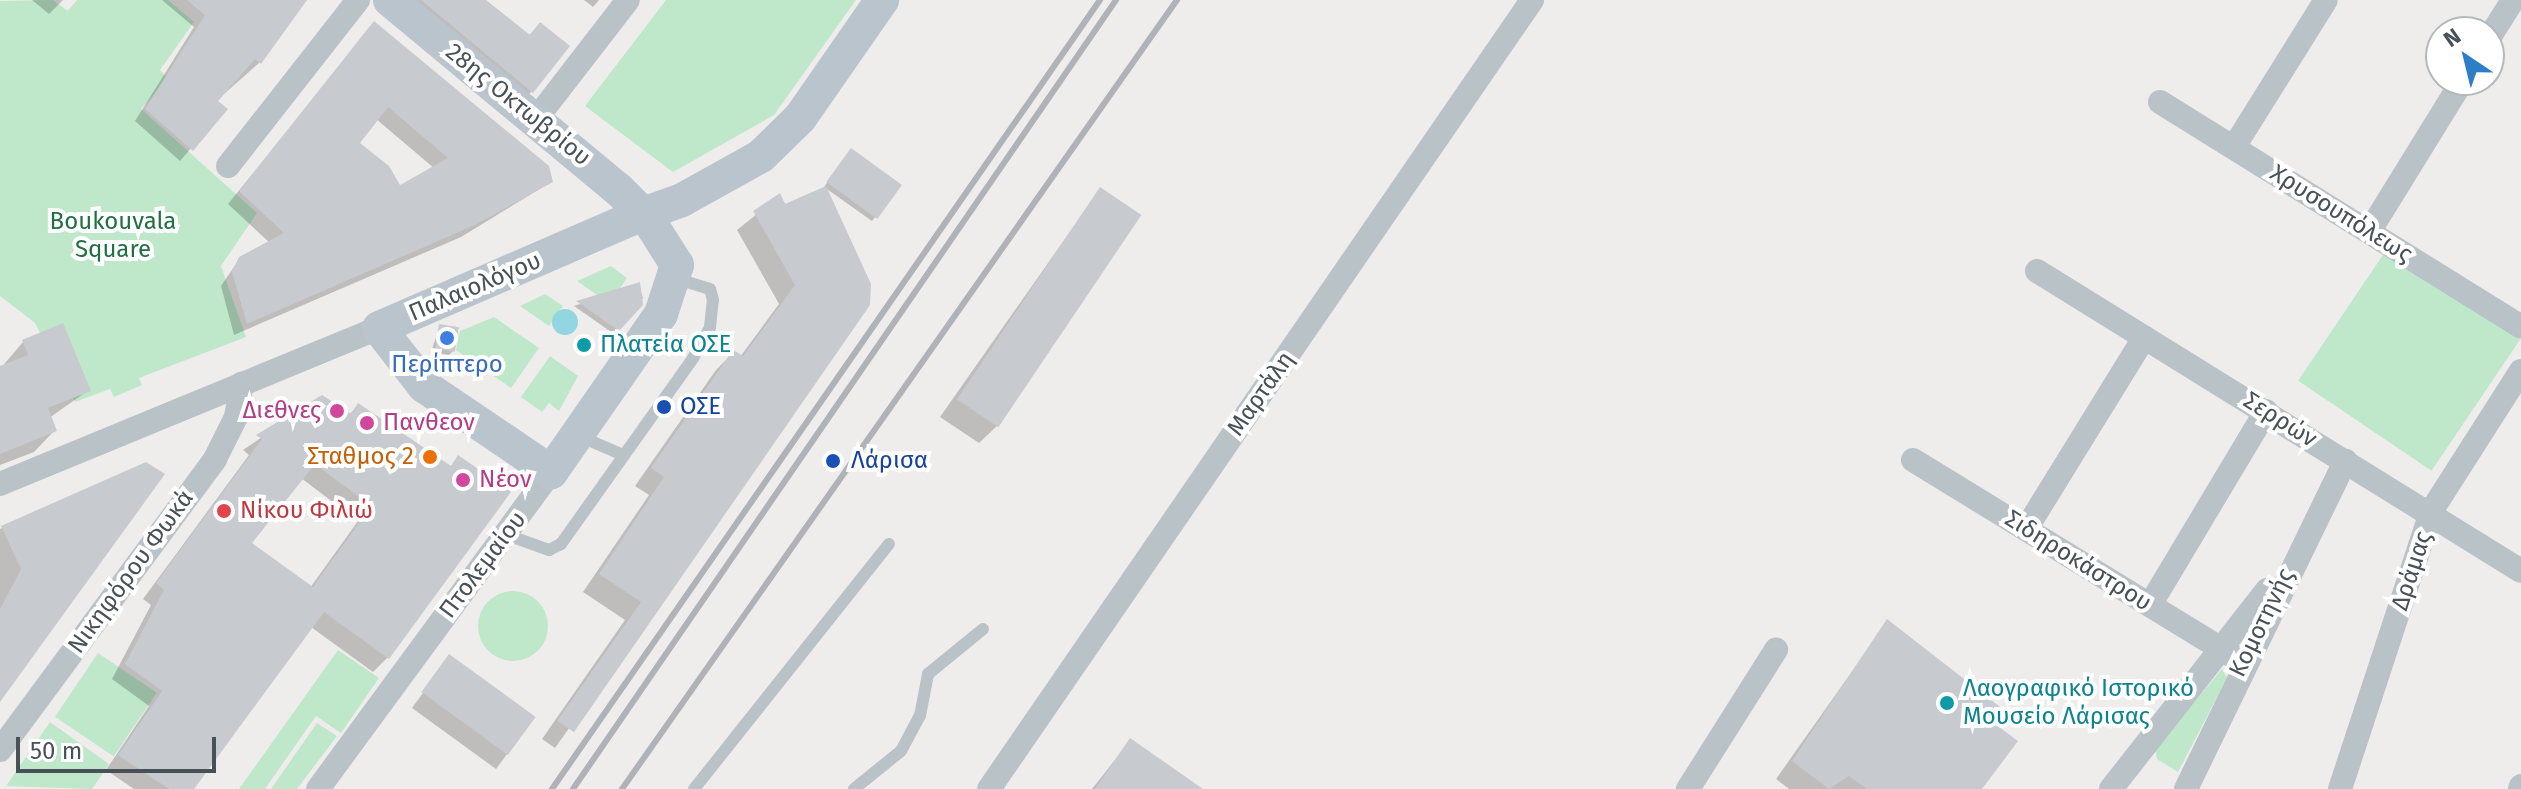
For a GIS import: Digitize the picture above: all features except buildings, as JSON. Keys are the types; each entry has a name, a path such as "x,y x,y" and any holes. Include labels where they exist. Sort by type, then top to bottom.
{"street":[{"path":"228,166 358,0"},
{"name":"28ης Οκτωβρίου","path":"390,0 536,119 643,214"},
{"path":"536,119 628,0"},
{"name":"Παλαιολόγου","path":"0,484 379,328 643,214 761,156 800,118 882,0"},
{"name":"Μαρτάλη","path":"989,789 1532,0"},
{"path":"2234,147 2326,0"},
{"path":"2369,232 2453,96"},
{"name":"Χρυσουπόλεως","path":"2160,102 2521,327"},
{"path":"643,214 671,253 677,279"},
{"name":"Σερρών","path":"2037,271 2345,461 2432,510 2521,571"},
{"name":"Πτολεμαίου","path":"318,789 579,436 677,279"},
{"path":"379,328 424,386 551,472"},
{"path":"2026,529 2144,338"},
{"name":"Δράμας","path":"2340,789 2432,510 2521,371"},
{"name":"Νικηφόρου Φωκά","path":"0,750 215,459 236,417 242,384"},
{"path":"2150,605 2266,411"},
{"name":"Σιδηροκάστρου","path":"1913,460 2243,662"},
{"name":"Κομοτηνής","path":"2186,789 2243,662 2345,461"},
{"path":"2111,789 2296,553"},
{"path":"1688,789 1776,650"}],"lane":[{"path":"507,535 549,550 561,544 710,327 710,289 677,279"},
{"path":"579,436 623,455"},
{"path":"694,789 889,544"},
{"path":"854,789 901,751 920,716 928,674 983,629"}],"green space":[{"name":"Boukouvala Square","path":"53,0 68,11 77,0 168,0 194,22 160,70 168,79 141,109 257,213 221,266 246,337 139,378 142,385 114,397 110,389 75,402 35,323 0,296 0,1"},
{"path":"666,0 856,0 774,115 673,172 585,106"},
{"path":"2387,249 2520,339 2432,471 2298,381"},
{"path":"611,266 627,278 612,300 626,315 577,281"},
{"path":"545,294 563,306 549,326 520,306"},
{"path":"494,317 539,348 511,388 456,350 460,331"},
{"path":"550,356 578,376 559,411 549,403 542,412 521,397"},
{"path":"513,591 532,597 542,607 548,626 542,645 532,655 513,661 494,655 484,645 478,626 484,607 494,597"},
{"path":"338,650 379,678 341,733 316,716 265,789 239,789"},
{"path":"98,653 157,693 114,757 55,717"},
{"path":"2222,669 2227,678 2178,772 2157,759 2155,749"},
{"path":"50,722 109,764 92,789 6,786"},
{"path":"317,723 337,736 297,789 271,789"}],"water":[{"path":"565,309 574,313 578,322 574,331 565,335 556,331 552,322 556,313"}],"railway":[{"path":"552,789 1100,0"},
{"path":"573,789 1116,0"},
{"path":"622,789 1177,0"}],"place":[{"name":"Περίπτερο","path":"447,338"},
{"name":"Πλατεία ΟΣΕ","path":"584,345"},
{"name":"ΟΣΕ","path":"664,407"},
{"name":"Διεθνες","path":"337,411"},
{"name":"Πανθεον","path":"367,423"},
{"name":"Σταθμος 2","path":"430,457"},
{"name":"Λάρισα","path":"833,461"},
{"name":"Νέον","path":"463,480"},
{"name":"Νίκου Φιλιώ","path":"224,511"},
{"name":"Λαογραφικό Ιστορικό Μουσείο Λάρισας","path":"1947,703"}]}
